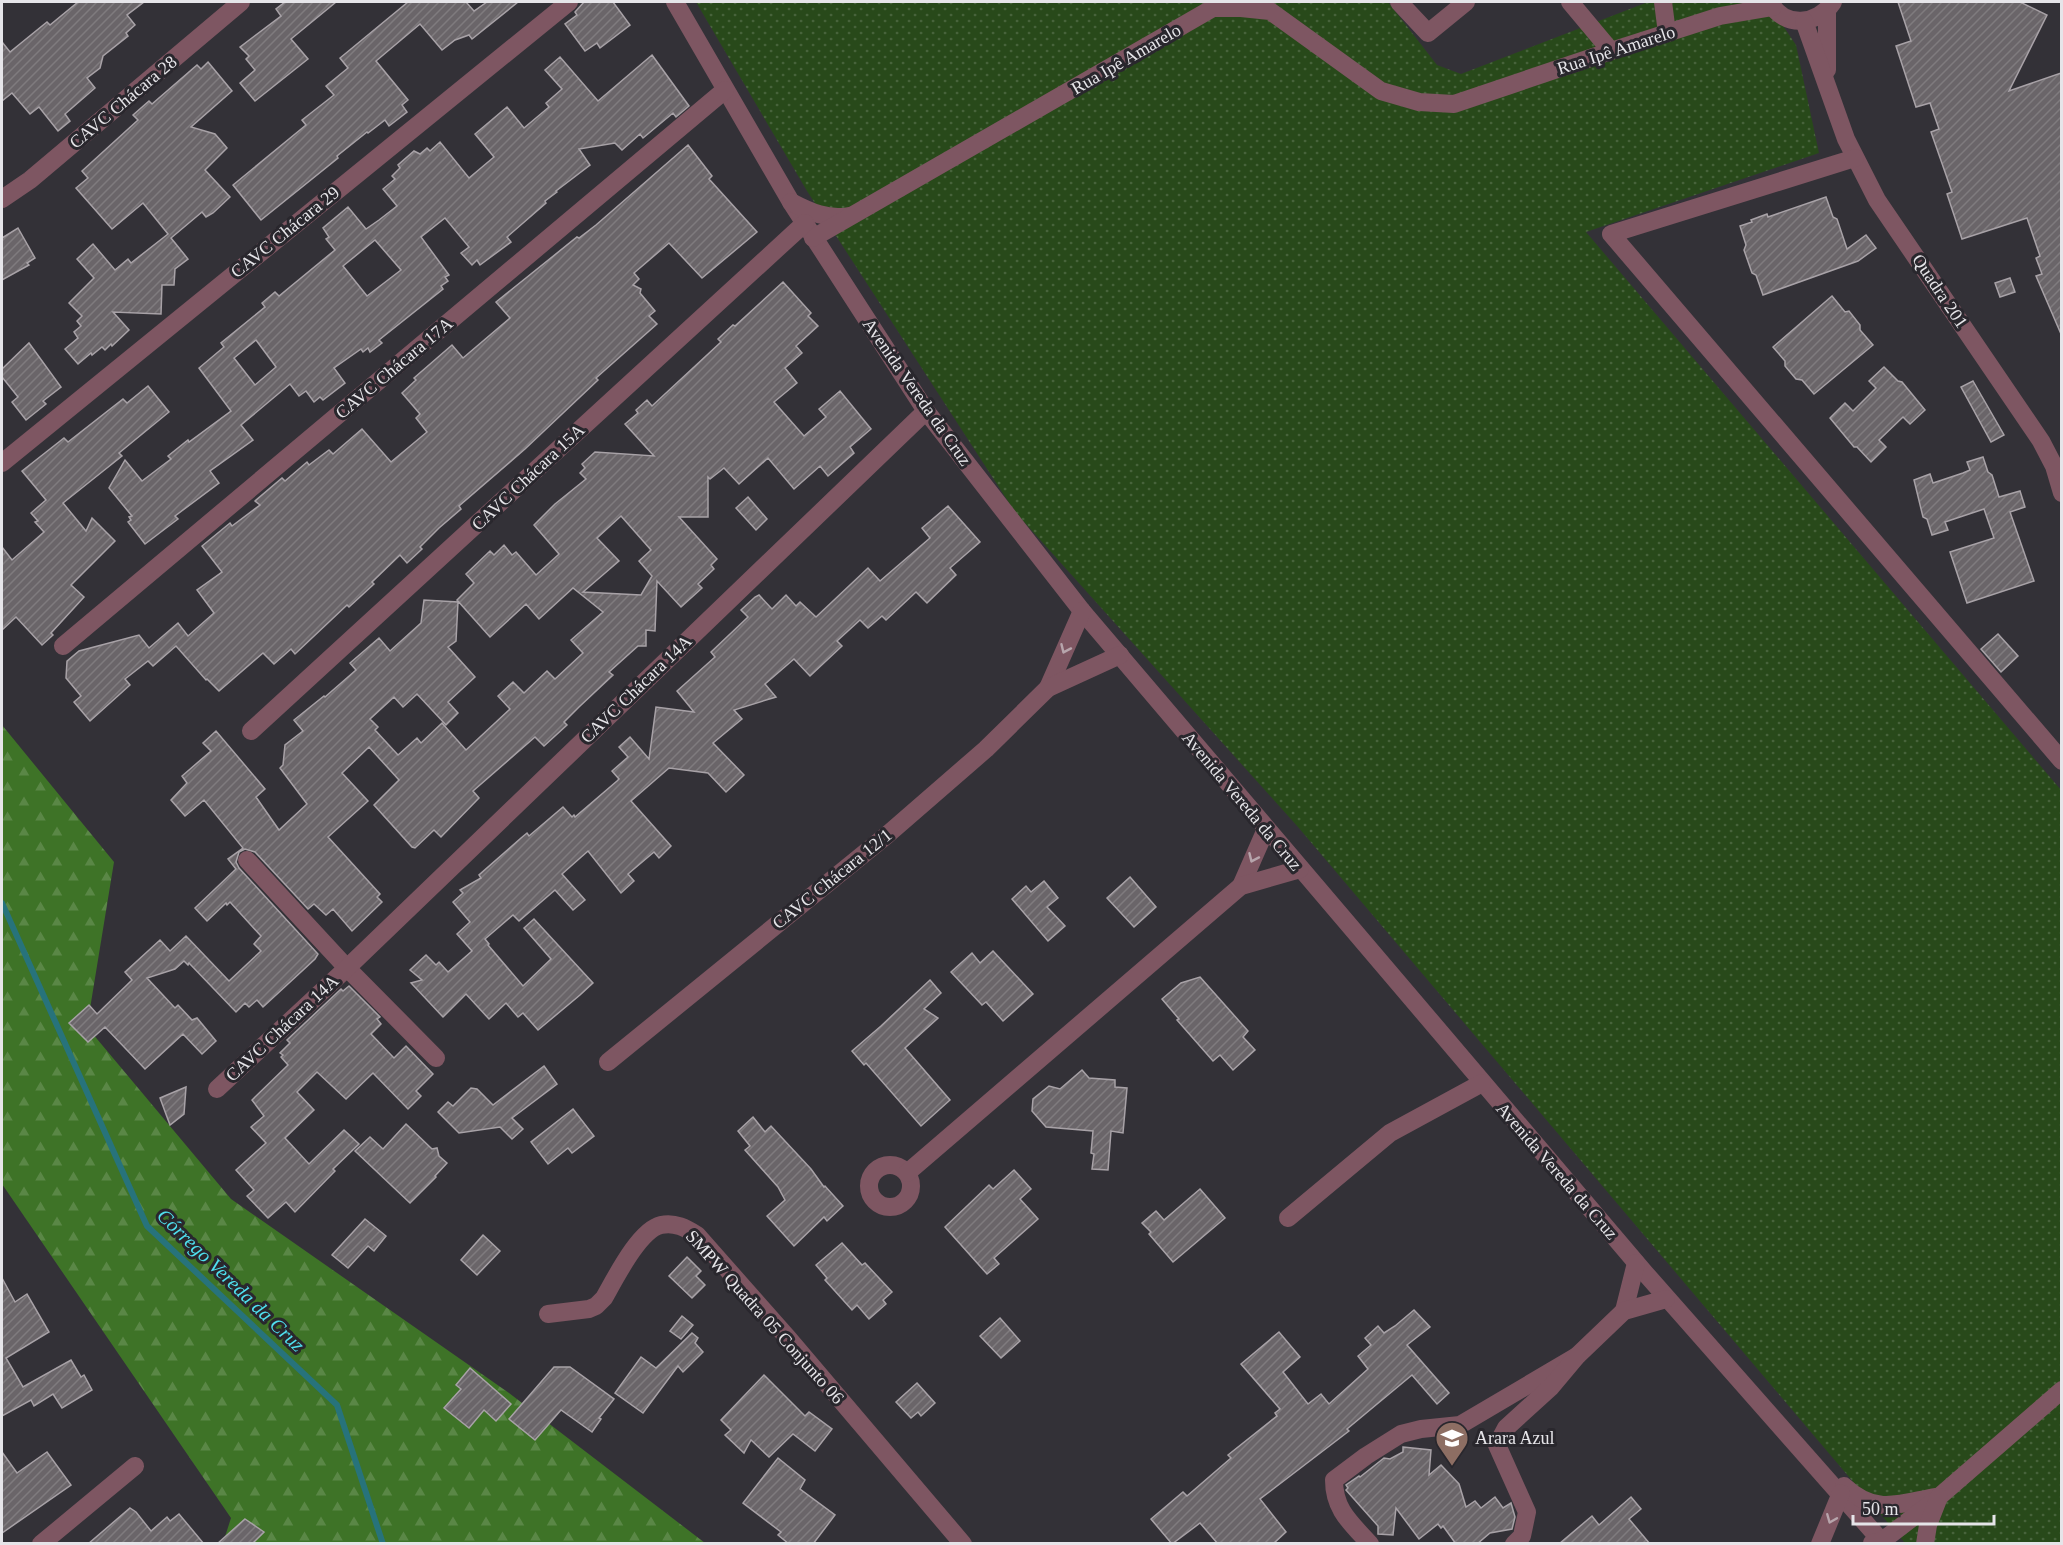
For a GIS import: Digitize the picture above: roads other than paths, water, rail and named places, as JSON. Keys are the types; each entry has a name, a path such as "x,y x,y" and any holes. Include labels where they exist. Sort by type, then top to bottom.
{"street":[{"name":"CAVC Chácara 28","path":"2,199 30,180 242,2"},
{"name":"CAVC Chácara 29","path":"2,463 569,2"},
{"name":"Avenida Vereda da Cruz","path":"675,2 791,202 926,411 1082,611 1666,1299 1840,1494 1879,1543"},
{"path":"1399,2 1428,33 1466,2"},
{"path":"1569,2 1611,51"},
{"path":"1663,2 1667,33"},
{"name":"Rua Ipê Amarelo","path":"1720,16 1743,2"},
{"path":"1772,4 1787,18 1804,21 1816,18 1830,6"},
{"name":"Rua Ipê Amarelo","path":"809,231 844,220 1213,8 1269,11 1381,91 1419,102 1454,104 1720,16 1772,4"},
{"name":"Quadra 201","path":"1827,84 1830,6"},
{"name":"Quadra 201","path":"1804,21 1846,139 1877,200 2041,441 2054,466 2061,493"},
{"name":"CAVC Chácara 17A","path":"63,646 726,90"},
{"path":"1855,158 1611,234 2061,760"},
{"path":"791,202 828,217 844,220 831,245 833,268"},
{"name":"CAVC Chácara 15A","path":"251,731 809,231"},
{"name":"CAVC Chácara 14A","path":"217,1089 347,968 926,411"},
{"name":"CAVC Chácara 12/1","path":"1048,688 1082,611"},
{"name":"CAVC Chácara 12/1","path":"608,1062 887,835 986,749 1048,688 1119,655"},
{"path":"1241,886 1266,829"},
{"name":"CAVC Chácara 14A","path":"247,860 347,968 436,1058"},
{"path":"907,1173 1241,886 1300,869"},
{"path":"1288,1218 1390,1133 1482,1083"},
{"path":"894,1165 907,1173 911,1187 910,1194 901,1205 886,1207 870,1202 869,1186 874,1172 894,1165"},
{"name":"SMPW Quadra 05 Conjunto 06","path":"548,1314 596,1306 604,1299 640,1241 654,1228 662,1225 684,1227 696,1235 788,1338 963,1544"},
{"path":"1624,1311 1636,1263"},
{"path":"1514,1544 1522,1536 1527,1512 1497,1445 1506,1428 1551,1387 1577,1356 1624,1311 1666,1299"},
{"path":"1371,1544 1345,1516 1334,1496 1334,1480 1401,1434 1421,1429 1460,1425 1577,1356"},
{"path":"1879,1543 1940,1496 2061,1390"},
{"path":"1780,1426 1810,1449 1856,1497 1879,1505 1940,1496"},
{"path":"41,1544 135,1466"},
{"path":"1820,1544 1840,1494"},
{"path":"1925,1544 1928,1525 1940,1496"}],"waterway":[{"name":"Córrego Vereda da Cruz","path":"2,903 147,1226 337,1405 383,1544"}],"place":[{"name":"Arara Azul","path":"1452,1467"}]}
